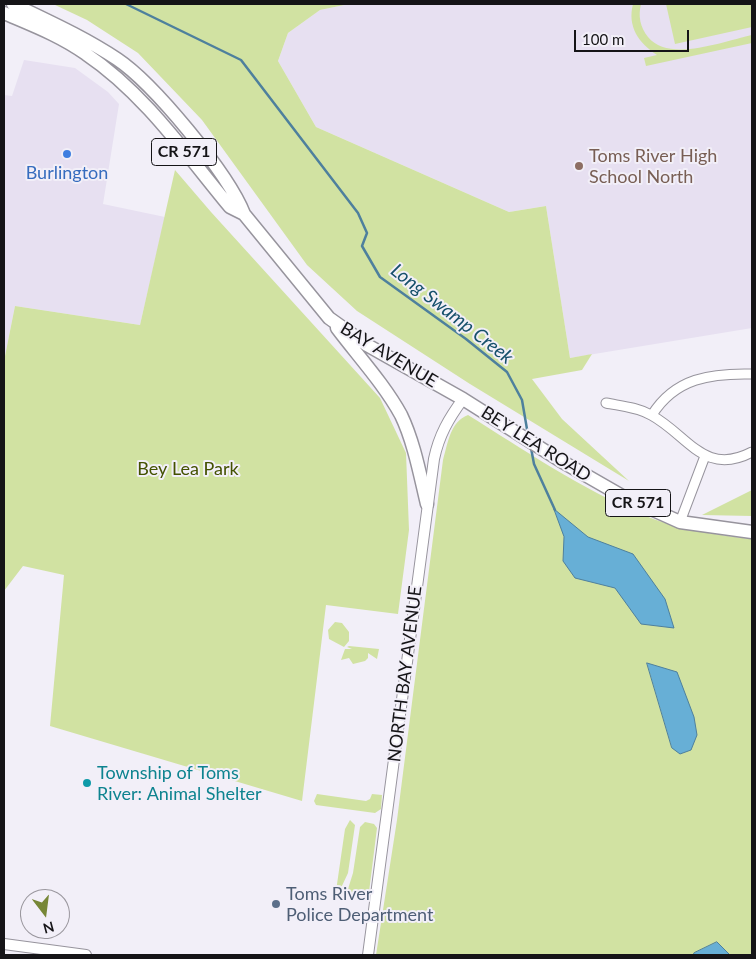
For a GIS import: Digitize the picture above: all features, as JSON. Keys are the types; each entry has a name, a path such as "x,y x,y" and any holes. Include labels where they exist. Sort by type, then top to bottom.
{"main road":[{"name":"BAY AVENUE","path":"13,4 87,41 119,60 169,108 217,170 238,200 244,214 329,318 367,344 462,399"},
{"name":"BAY AVENUE","path":"4,13 60,38 86,53 112,73 158,121 230,207 244,214"},
{"path":"329,318 386,392 400,415 411,443 427,504"},
{"name":"BEY LEA ROAD","path":"462,399 622,496 680,522 752,532"}],"street":[{"path":"652,415 662,400 674,390 690,382 722,374 752,374"},
{"name":"NORTH BAY AVENUE","path":"368,955 427,504 438,441 462,399"},
{"path":"606,403 637,408 652,415 705,456 726,461 752,452"},
{"path":"680,522 705,456"},
{"path":"4,944 86,955"}],"shaded area":[{"name":"Toms River High School North","path":"349,4 752,4 752,328 570,358 546,206 509,212 316,127 278,61 288,33 320,10"},
{"path":"24,60 75,68 108,92 119,104 103,204 165,217 140,325 15,306 4,361 4,95 12,96"}],"green space":[{"path":"53,4 349,4 320,10 288,33 278,61 316,127 509,212 546,206 570,358 592,354 582,370 532,379 562,419 629,481 470,384 357,311 307,265 202,120 138,53 87,20"},
{"path":"633,4 641,4 640,21 643,29 648,37 657,45 669,48 697,48 752,35 752,43 646,66 644,58 657,55 636,34 632,20"},
{"path":"666,4 752,4 752,27 675,44"},
{"name":"Bey Lea Park","path":"175,170 380,398 406,453 409,530 398,614 326,605 302,801 50,726 64,575 23,566 4,591 4,361 15,306 140,325"},
{"path":"468,415 531,455 618,504 668,524 752,539 752,955 376,955 397,820 443,460 453,428 462,418"},
{"path":"752,490 752,516 702,515"},
{"path":"335,622 342,623 349,632 349,641 344,647 329,639 328,630"},
{"path":"347,647 379,649 377,659 368,653 368,658 365,661 353,664 349,658 341,660 345,649 352,649"},
{"path":"317,794 366,801 370,799 372,794 382,795 381,809 375,813 316,805 314,801"},
{"path":"350,820 355,825 348,873 341,888 336,891 345,829"},
{"path":"365,822 374,824 377,828 369,892 364,895 352,894 348,889 353,873 360,827"}],"water":[{"path":"554,509 588,537 633,554 665,599 674,628 641,624 615,588 575,578 563,561 564,537"},
{"path":"647,663 677,672 694,717 697,735 691,750 680,754 672,748"},
{"path":"717,942 730,955 693,955 694,953"}],"waterway":[{"name":"Long Swamp Creek","path":"126,4 241,60 358,213 367,233 362,246 380,277 466,339 507,372 522,400 528,435"},
{"name":"Long Swamp Creek","path":"531,448 534,464 555,510"}],"place":[{"name":"Burlington","path":"67,154"},
{"name":"Toms River High School North","path":"579,166"},
{"name":"Township of Toms River: Animal Shelter","path":"87,783"},
{"name":"Toms River Police Department","path":"276,904"}]}
